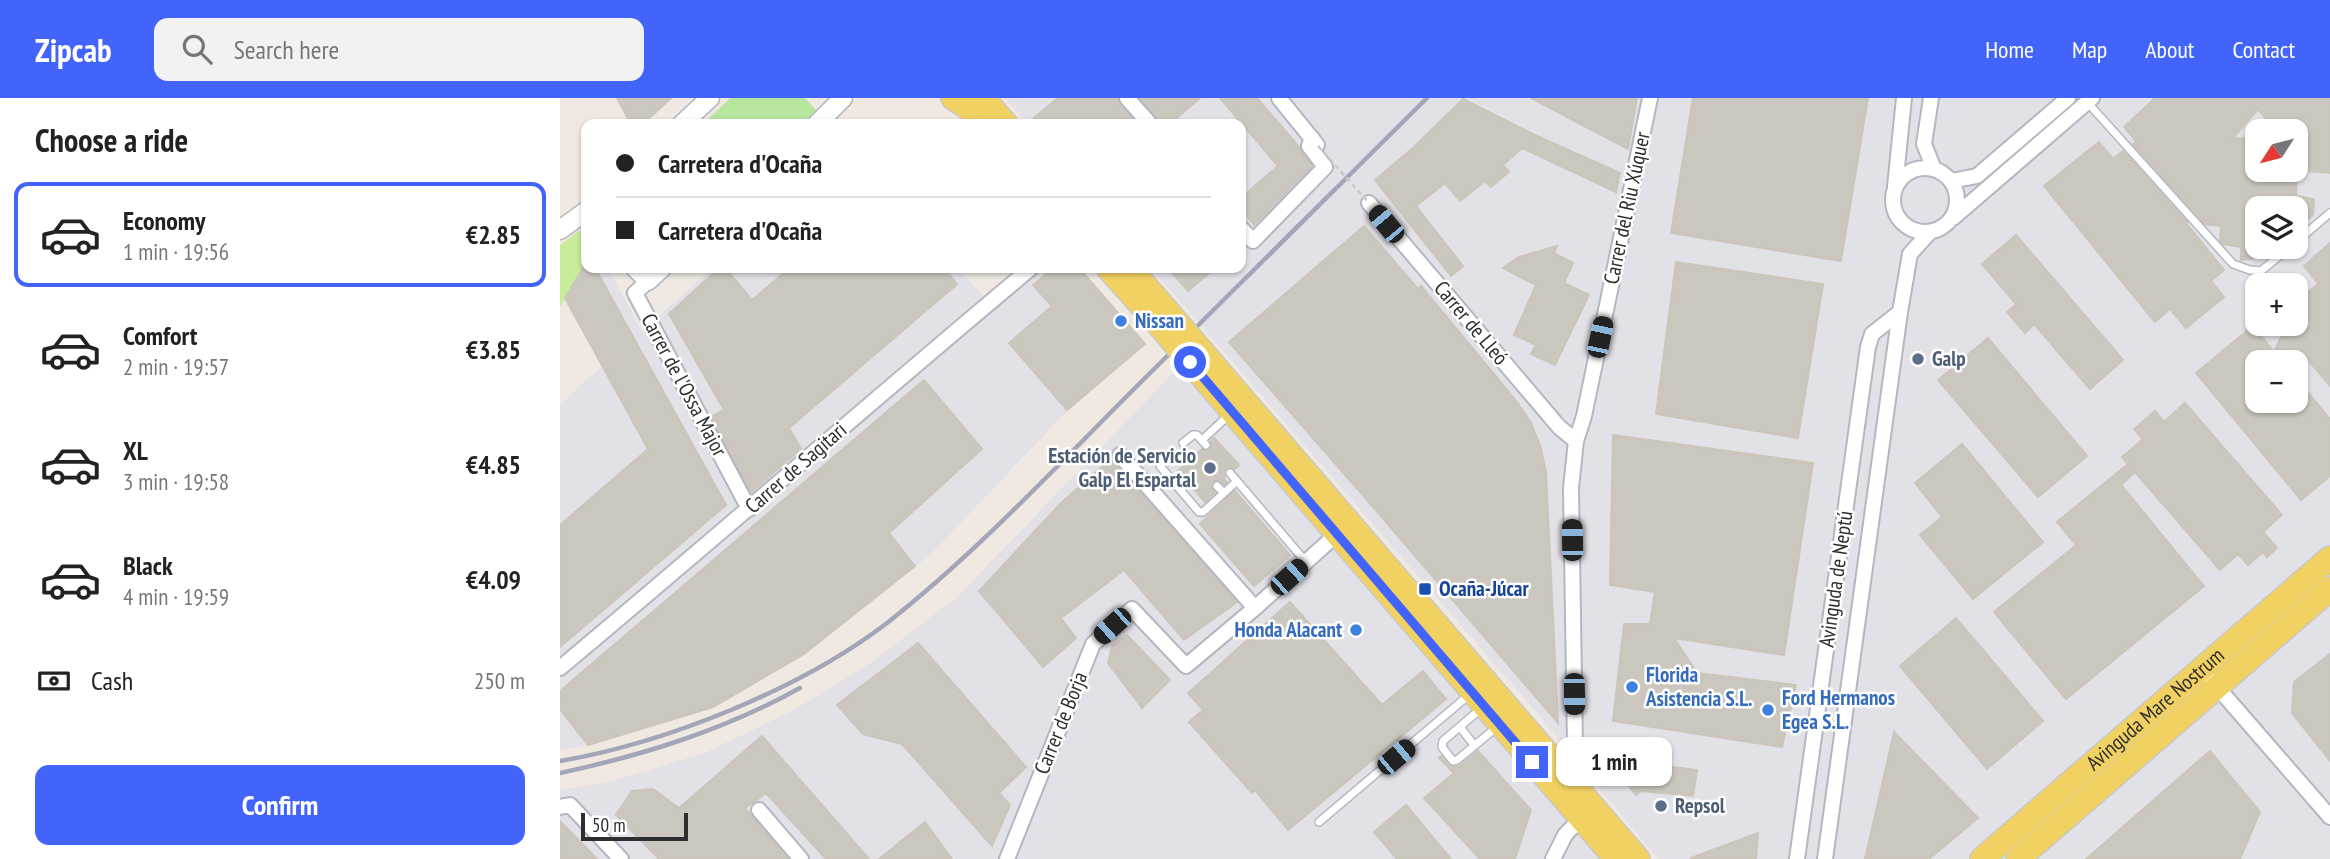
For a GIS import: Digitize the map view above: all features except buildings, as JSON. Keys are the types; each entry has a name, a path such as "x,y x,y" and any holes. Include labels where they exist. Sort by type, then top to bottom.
{"main road":[{"path":"953,98 979,119"},
{"path":"983,98 1002,119"},
{"path":"1113,273 1165,320"},
{"path":"1133,273 1165,320 1211,375 1638,859"},
{"path":"1211,375 1232,412 1338,522 1479,699 1616,859"},
{"name":"Avinguda Mare Nostrum","path":"1982,859 2330,558"},
{"name":"Avinguda Mare Nostrum","path":"2018,859 2330,589"}],"street":[{"path":"822,119 843,98"},
{"path":"1127,98 1146,119"},
{"path":"1246,233 1253,241 1325,167 1309,146 1315,142 1279,98"},
{"name":"Carrer del Riu Xúquer","path":"1563,772 1572,765 1575,745 1571,488 1576,440 1584,416 1650,98"},
{"path":"1904,98 1893,201 1895,212 1900,221 1909,228 1929,233 1946,225 2089,100"},
{"path":"1931,98 1924,144 1934,169 1951,181 1958,199 1952,219"},
{"path":"1951,181 1978,176 2068,98"},
{"path":"686,119 702,101"},
{"path":"1894,190 1910,172 1917,169 1934,169"},
{"name":"Carrer de Lleó","path":"1369,203 1559,427 1576,440"},
{"path":"560,230 581,216"},
{"name":"Avinguda de Neptú","path":"1825,859 1900,313 1910,254 1929,233"},
{"name":"Carrer de l'Ossa Major","path":"640,273 648,281 635,293 750,509"},
{"path":"648,281 657,273"},
{"name":"Carrer de Sagitari","path":"560,668 1025,273"},
{"name":"Avinguda de Neptú","path":"1797,859 1868,347 1872,334 1900,313"},
{"path":"1120,455 1255,608"},
{"name":"Carrer de Borja","path":"1007,859 1093,643 1132,609 1186,666 1306,562 1338,522"},
{"path":"2202,668 2330,817"},
{"path":"560,807 570,805 621,859"},
{"path":"759,810 801,859"},
{"path":"1553,859 1565,835 1581,818"}],"lane":[{"path":"2089,100 2234,264 2250,271 2261,271 2276,259"},
{"path":"2308,232 2330,213"},
{"path":"1183,443 1192,435 1197,435 1204,442 1232,412"},
{"path":"1164,459 1160,466 1199,512 1203,512 1237,481"},
{"path":"1230,473 1306,562"},
{"path":"1217,486 1224,493"},
{"path":"1479,699 1460,727 1443,741 1442,747 1453,761 1500,724"},
{"path":"1320,822 1479,699"},
{"path":"1460,727 1474,745"}],"path":[{"path":"1315,142 1369,203"}],"shaded area":[{"path":"1005,98 2330,98 2330,859 1658,859 1535,711 1155,273 1246,273 1246,119 1023,119"},
{"path":"586,273 611,273 642,331 706,273 962,273 989,303 1025,273 1083,273 1145,344 1067,411 931,554 804,654 713,707 588,745 560,750 560,405 607,361 572,293"},
{"path":"1176,370 1275,473 1604,859 560,859 560,790 609,782 705,753 794,710 872,662 956,598"}],"green space":[{"path":"730,98 805,98 817,111 808,119 708,119"},
{"path":"579,231 581,272 560,307 560,245"}],"railway":[{"path":"560,761 644,741 731,710 815,670 887,623 952,568 1014,510 1427,98"},
{"path":"560,773 683,740 713,729 800,688"}],"place":[{"name":"Nissan","path":"1121,321"},
{"name":"Galp","path":"1918,359"},
{"name":"Estación de Servicio Galp El Espartal","path":"1210,468"},
{"name":"Ocaña-Júcar","path":"1425,589"},
{"name":"Honda Alacant","path":"1356,630"},
{"name":"Florida Asistencia S.L.","path":"1632,687"},
{"name":"Ford Hermanos Egea S.L.","path":"1768,710"},
{"name":"Repsol","path":"1661,806"}],"route":[{"path":"1190,362 1532,762"}]}
